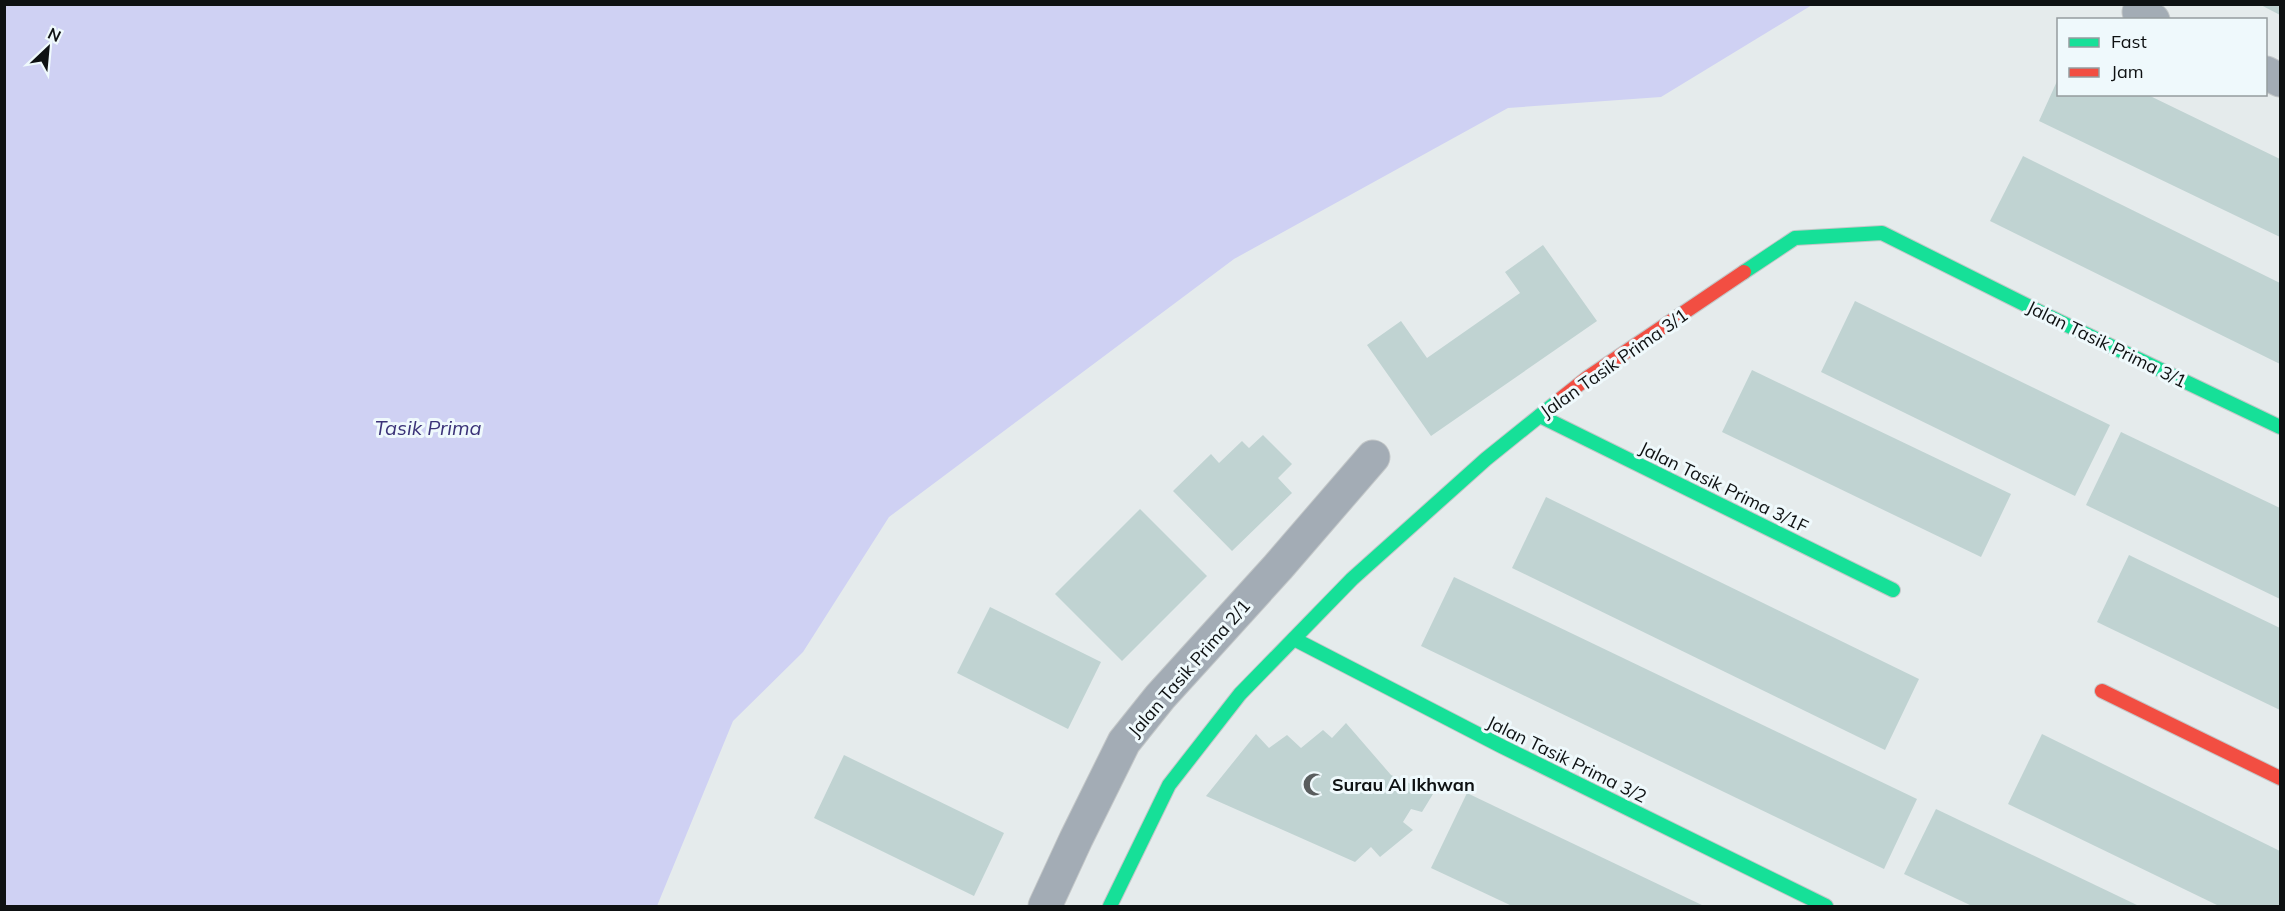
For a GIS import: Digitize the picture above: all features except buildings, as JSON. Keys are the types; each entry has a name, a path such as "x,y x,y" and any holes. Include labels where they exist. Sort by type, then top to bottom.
{"street":[{"name":"Jalan Tasik Prima 3/1","path":"1112,906 1169,785 1240,694 1352,579 1486,459 1587,378 1795,238 1882,233 2046,315 2280,427"},
{"name":"Jalan Tasik Prima 3/1F","path":"1540,416 1893,590"},
{"name":"Jalan Tasik Prima 2/1","path":"1045,906 1124,742 1160,697 1278,567 1373,457"},
{"name":"Jalan Tasik Prima 3/2","path":"1294,639 1501,746 1826,906"},
{"path":"2103,692 2280,778"}],"water":[{"name":"Tasik Prima","path":"5,4 1812,5 1661,97 1508,108 1234,259 889,517 803,652 733,721 657,906 5,906"}],"traffic: fast":[{"path":"1744,272 1795,238 1882,233 2046,315 2280,427"},
{"path":"1110,906 1169,785 1240,694 1352,579 1486,459 1558,401"},
{"path":"1540,416 1893,590"},
{"path":"1294,639 1501,746 1826,906"}],"traffic: jam":[{"path":"1558,401 1587,378 1744,272"},
{"path":"2102,691 2280,778"}],"place":[{"name":"Surau Al Ikhwan","path":"1314,784"}]}
